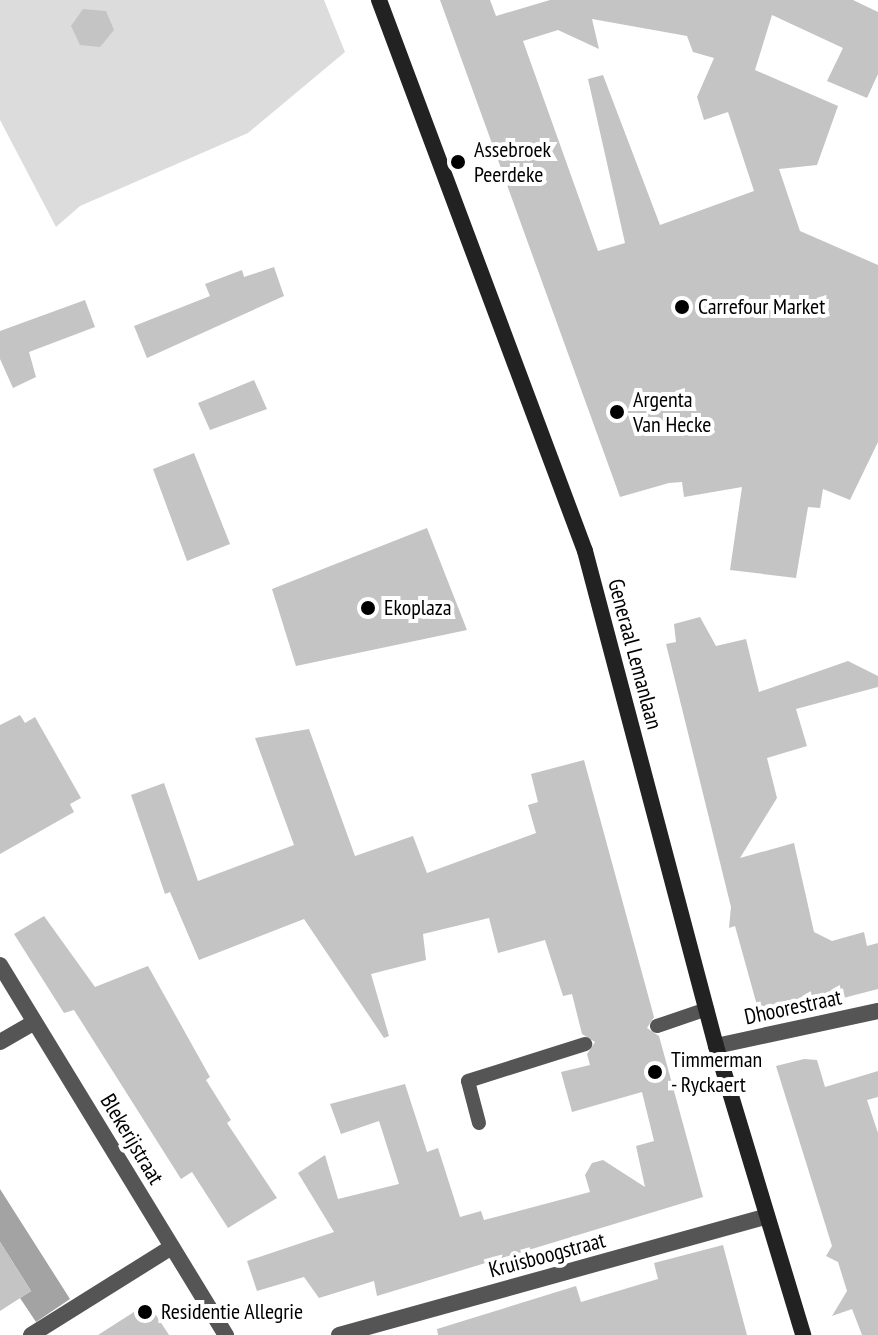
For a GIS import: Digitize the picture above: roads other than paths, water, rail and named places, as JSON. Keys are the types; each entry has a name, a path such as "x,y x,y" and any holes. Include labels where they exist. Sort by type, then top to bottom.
{"main road":[{"name":"Generaal Lemanlaan","path":"379,0 585,551 716,1046 803,1335"}],"street":[{"name":"Blekerijstraat","path":"0,965 226,1335"},
{"name":"Dhoorestraat","path":"716,1046 878,1011"},
{"path":"0,1042 34,1022"},
{"name":"Kruisboogstraat","path":"339,1335 767,1216"},
{"path":"31,1335 172,1247"}],"lane":[{"path":"657,1026 707,1009"},
{"path":"479,1123 468,1081 585,1044"}],"place":[{"name":"Assebroek Peerdeke","path":"458,162"},
{"name":"Carrefour Market","path":"682,307"},
{"name":"Argenta Van Hecke","path":"617,412"},
{"name":"Ekoplaza","path":"368,608"},
{"name":"Timmerman - Ryckaert","path":"655,1072"},
{"name":"Residentie Allegrie","path":"145,1312"}]}
